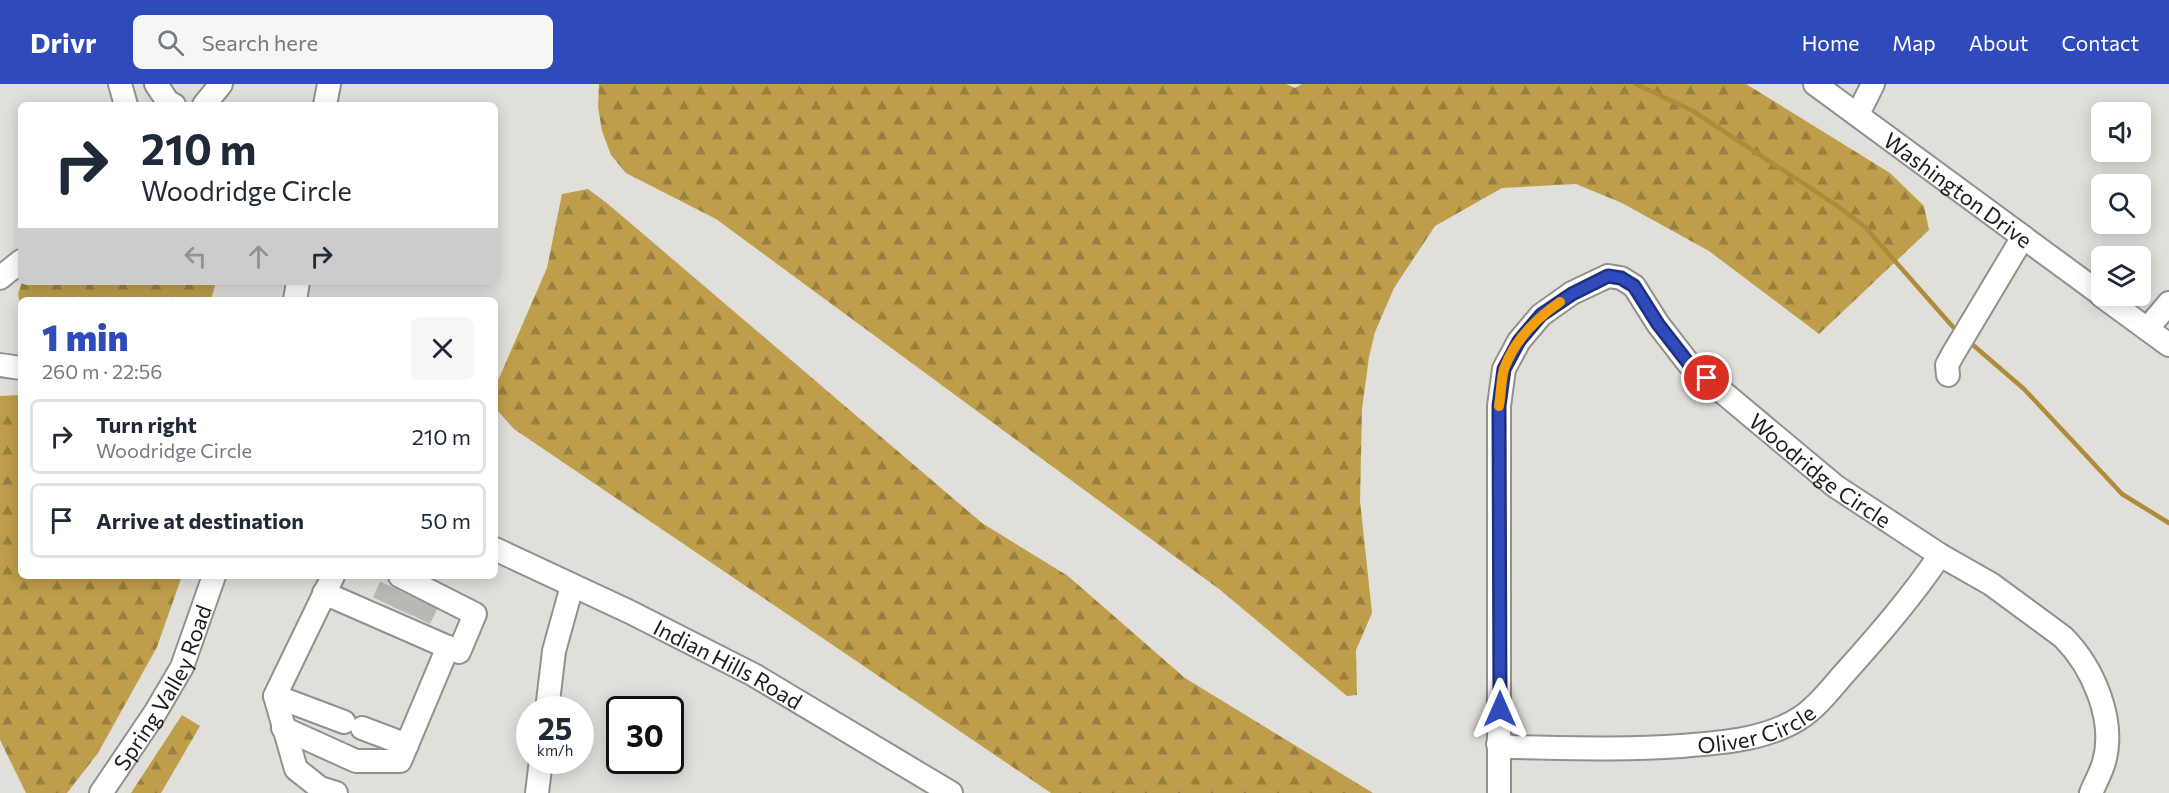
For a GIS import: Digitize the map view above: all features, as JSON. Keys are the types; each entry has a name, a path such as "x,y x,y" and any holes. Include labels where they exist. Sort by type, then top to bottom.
{"street":[{"path":"120,84 125,102"},
{"path":"156,84 168,102"},
{"path":"206,102 221,84"},
{"path":"326,102 329,84"},
{"name":"Washington Drive","path":"1815,84 2091,287"},
{"path":"1858,114 1873,84"},
{"path":"1948,375 1947,365 1953,354 2024,237"},
{"path":"0,278 18,263"},
{"name":"Woodridge Circle","path":"1499,793 1499,406 1504,369 1519,341 1541,315 1572,294 1608,276 1621,278 1634,286 1658,324 1689,364 1741,405 1835,486 1940,555 1991,584 2063,637 2084,663 2094,683 2103,710 2108,737 2104,762 2091,793"},
{"path":"2147,329 2169,303"},
{"name":"Washington Drive","path":"2117,306 2169,345"},
{"path":"0,365 18,368"},
{"name":"Indian Hills Road","path":"498,550 630,612 754,675 951,793"},
{"name":"Oliver Circle","path":"1498,744 1512,747 1635,749 1710,744 1750,739 1788,724 1801,717 1857,660 1914,593 1940,555"},
{"name":"Spring Valley Road","path":"101,793 155,713 182,668 213,579"},
{"path":"336,793 320,788 296,770 275,696 329,585 475,614 459,651 448,647 405,601"},
{"path":"549,696 554,651 572,586"},
{"path":"283,728 356,761 400,761 448,647"},
{"path":"275,696 407,745"},
{"path":"537,793 539,774"}],"green space":[{"path":"599,84 1286,84 1295,88 1302,84 1746,84 1890,173 1924,206 1929,230 1819,334 1709,251 1622,203 1576,184 1502,188 1435,226 1394,288 1375,332 1369,357 1362,409 1360,501 1372,613 1356,650 1357,695 1347,696 1219,589 716,219 626,173 611,155 602,131 598,107"},
{"path":"588,189 982,523 1068,576 1185,678 1373,793 1051,793 514,429 498,411 498,380 547,268 562,194"},
{"path":"21,285 215,285 212,297 19,297"},
{"path":"18,395 18,579 181,579 157,647 98,753 67,793 26,793 0,740 0,396"},
{"path":"182,715 200,726 161,793 131,793"}],"waterway":[{"path":"1636,84 1693,111 1836,205 1865,227 1953,327"},
{"path":"1973,345 2024,389 2122,494 2169,523"}],"tunnel":[{"path":"383,602 390,586"},
{"path":"402,611 409,595"},
{"path":"420,619 428,603"}],"slow traffic":[{"path":"1499,406 1504,369 1519,341 1541,315 1560,302"}],"route":[{"path":"1500,709 1499,406 1504,369 1519,341 1541,315 1572,294 1608,276 1621,278 1634,286 1658,324 1689,364 1707,378"}]}
